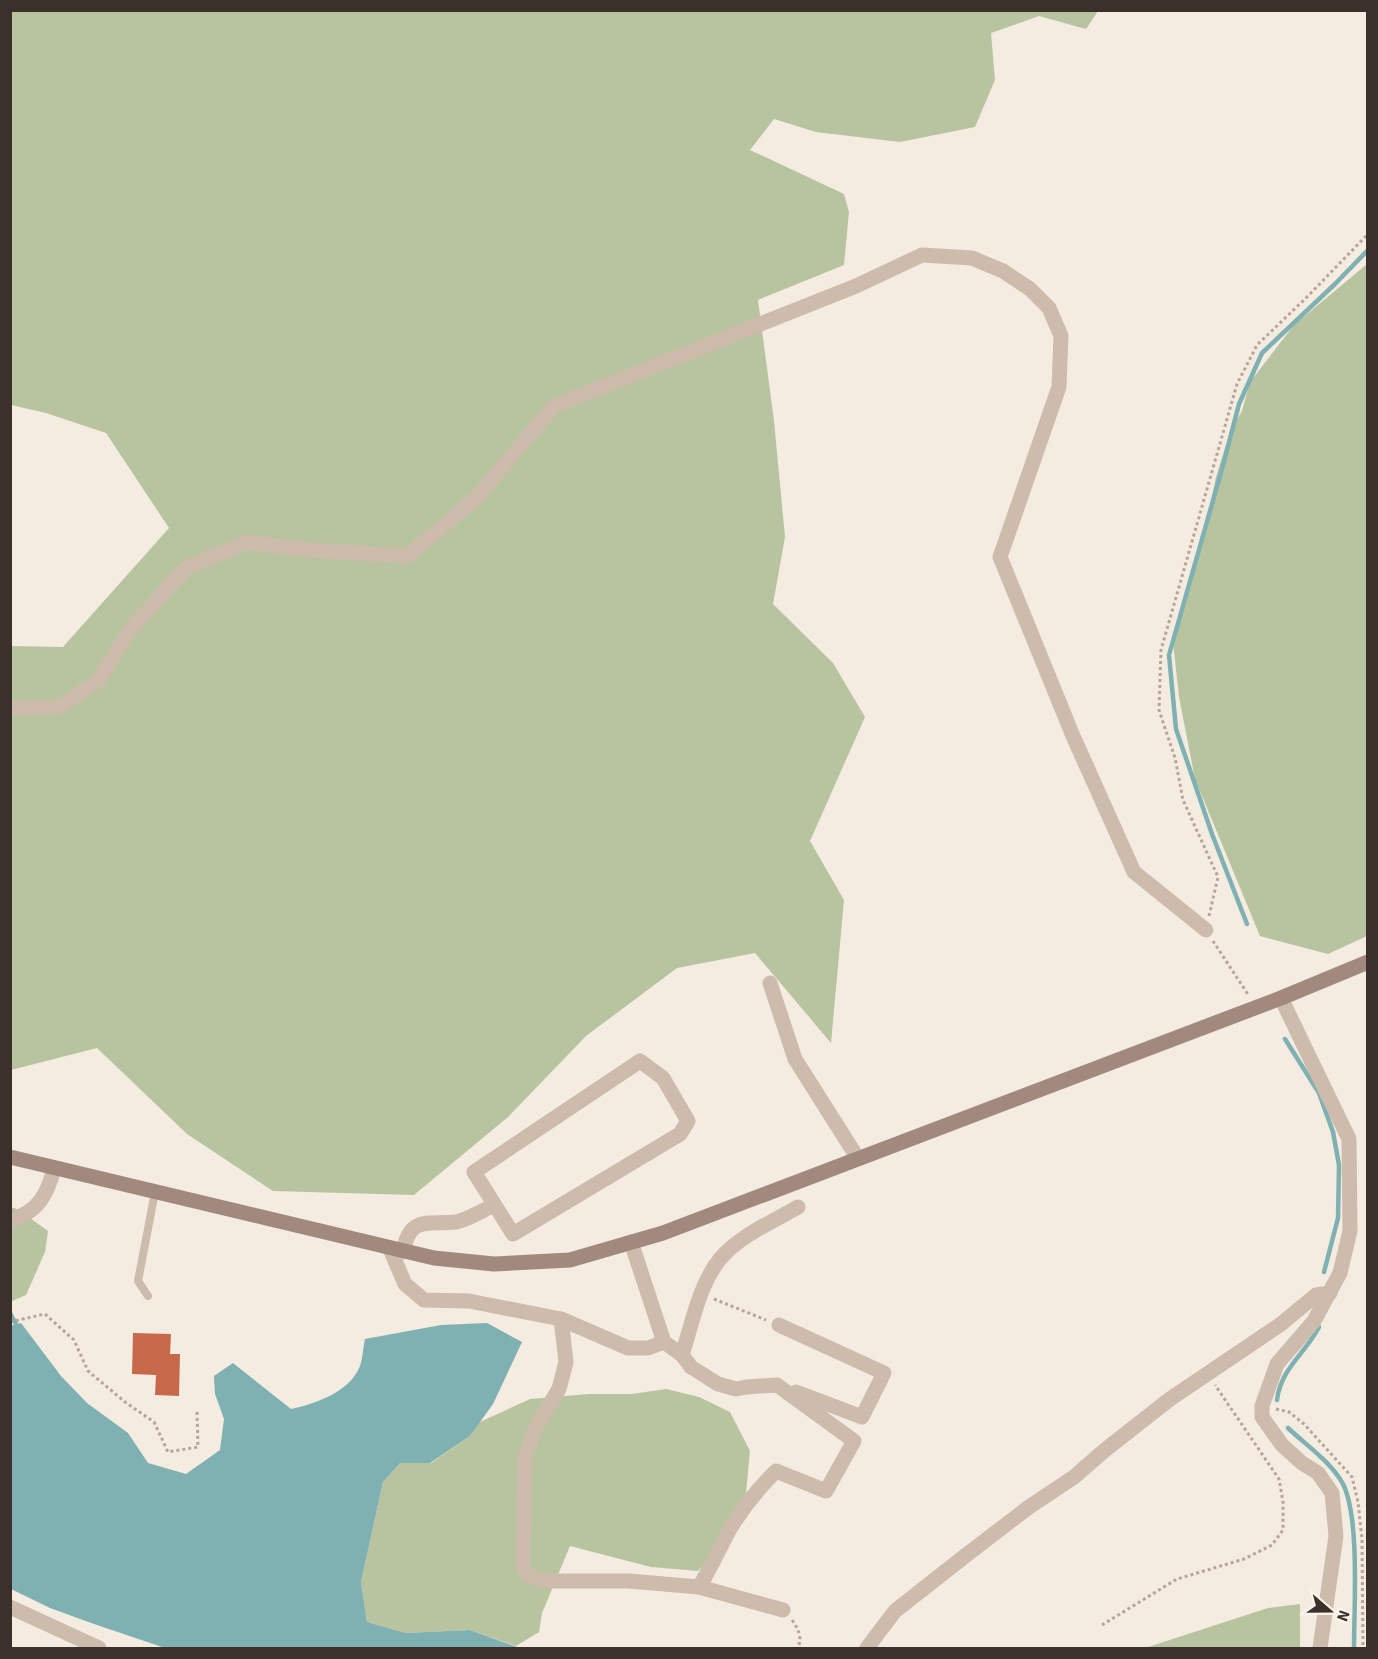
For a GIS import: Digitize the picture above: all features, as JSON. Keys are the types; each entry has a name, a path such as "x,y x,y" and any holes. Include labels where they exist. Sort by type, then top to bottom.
{"street":[{"path":"10,708 59,707 98,681 129,631 186,568 247,542 309,550 408,556 477,497 554,406 856,286 921,255 972,258 1003,271 1030,289 1049,308 1061,336 1059,387 1000,557 1073,736 1134,872 1206,930"},
{"path":"10,1157 434,1258 494,1264 570,1260 663,1233 857,1157 1281,998 1368,962"},
{"path":"770,983 795,1059 857,1157"},
{"path":"1281,998 1350,1139 1350,1231 1340,1273 1314,1321 1277,1364 1262,1406 1262,1417 1282,1445 1317,1473 1332,1494 1336,1536 1320,1648"},
{"path":"640,1061 663,1078 688,1121 680,1134 513,1233 494,1205 474,1172 640,1061"},
{"path":"10,1220 30,1213 40,1204 51,1184 54,1168"},
{"path":"396,1250 412,1228 425,1222 458,1222 494,1205"},
{"path":"682,1355 701,1294 720,1259 740,1241 798,1207"},
{"path":"631,1242 664,1342 682,1355 691,1367 718,1384 736,1389 777,1385 862,1417 884,1373 779,1325"},
{"path":"396,1250 405,1284 424,1300 469,1300 561,1319 628,1348 648,1348 664,1342"},
{"path":"867,1648 895,1611 1029,1507 1074,1478 1105,1449 1206,1374 1281,1324 1316,1295 1330,1293"},
{"path":"561,1319 566,1362 559,1389 536,1427 525,1458 523,1565 527,1575 547,1581 629,1581 699,1587 783,1611"},
{"path":"699,1587 712,1567 730,1529 755,1492 776,1471 826,1491 854,1441 777,1385"},
{"path":"10,1607 99,1648"}],"lane":[{"path":"148,1296 138,1281 155,1192"}],"path":[{"path":"1257,1007 1206,930 1218,877 1183,800 1174,758 1159,710 1161,650 1237,384 1257,345 1368,234"},
{"path":"701,1294 779,1325"},
{"path":"10,1322 45,1314 74,1340 88,1371 125,1402 154,1422 168,1452 198,1447 197,1411"},
{"path":"1102,1625 1177,1579 1244,1559 1272,1545 1283,1530 1283,1502 1279,1479 1206,1374"},
{"path":"783,1611 799,1631 801,1641 798,1648"}],"green space":[{"path":"11,11 1098,11 1086,29 1039,16 991,33 995,80 975,127 900,142 816,132 774,119 750,150 844,194 849,212 844,265 758,300 774,421 785,537 773,604 833,663 865,717 810,841 844,900 831,1043 755,953 677,968 586,1036 508,1117 414,1195 273,1191 187,1134 97,1048 11,1070 11,646 63,647 169,528 106,433 46,413 11,405"},
{"path":"1367,264 1367,936 1328,954 1260,936 1195,779 1179,697 1173,642 1205,531 1216,477 1231,429 1242,411 1250,382 1294,325"},
{"path":"10,1207 17,1209 48,1231 45,1252 26,1295 12,1301"},
{"path":"666,1389 699,1397 730,1412 750,1451 746,1493 733,1534 698,1571 651,1567 570,1546 542,1613 539,1632 516,1646 470,1630 406,1633 367,1622 361,1582 383,1482 400,1463 431,1463 470,1436 480,1422 530,1399 589,1394 632,1394"},
{"path":"1300,1604 1300,1648 1145,1648 1268,1608"}],"water":[{"path":"21,1323 61,1376 87,1403 128,1433 148,1463 186,1474 220,1450 224,1419 215,1394 214,1376 233,1363 291,1409 321,1400 348,1383 360,1366 365,1339 441,1325 487,1323 522,1342 493,1404 470,1436 430,1463 400,1463 383,1482 361,1582 367,1622 406,1633 470,1630 520,1648 162,1647 50,1608 11,1589 10,1326"}],"building":[{"path":"133,1333 171,1334 170,1354 180,1354 179,1396 155,1395 156,1375 132,1374"}],"waterway":[{"path":"1247,924 1212,834 1176,729 1169,655 1239,404 1262,353 1368,250"},
{"path":"1285,1039 1319,1093 1333,1132 1339,1165 1338,1218 1324,1272"},
{"path":"10,1313 18,1328"},
{"path":"1277,1400 1279,1389 1288,1370 1319,1327"},
{"path":"1288,1428 1332,1468 1343,1484 1348,1499 1352,1518 1355,1564 1354,1648"}]}
